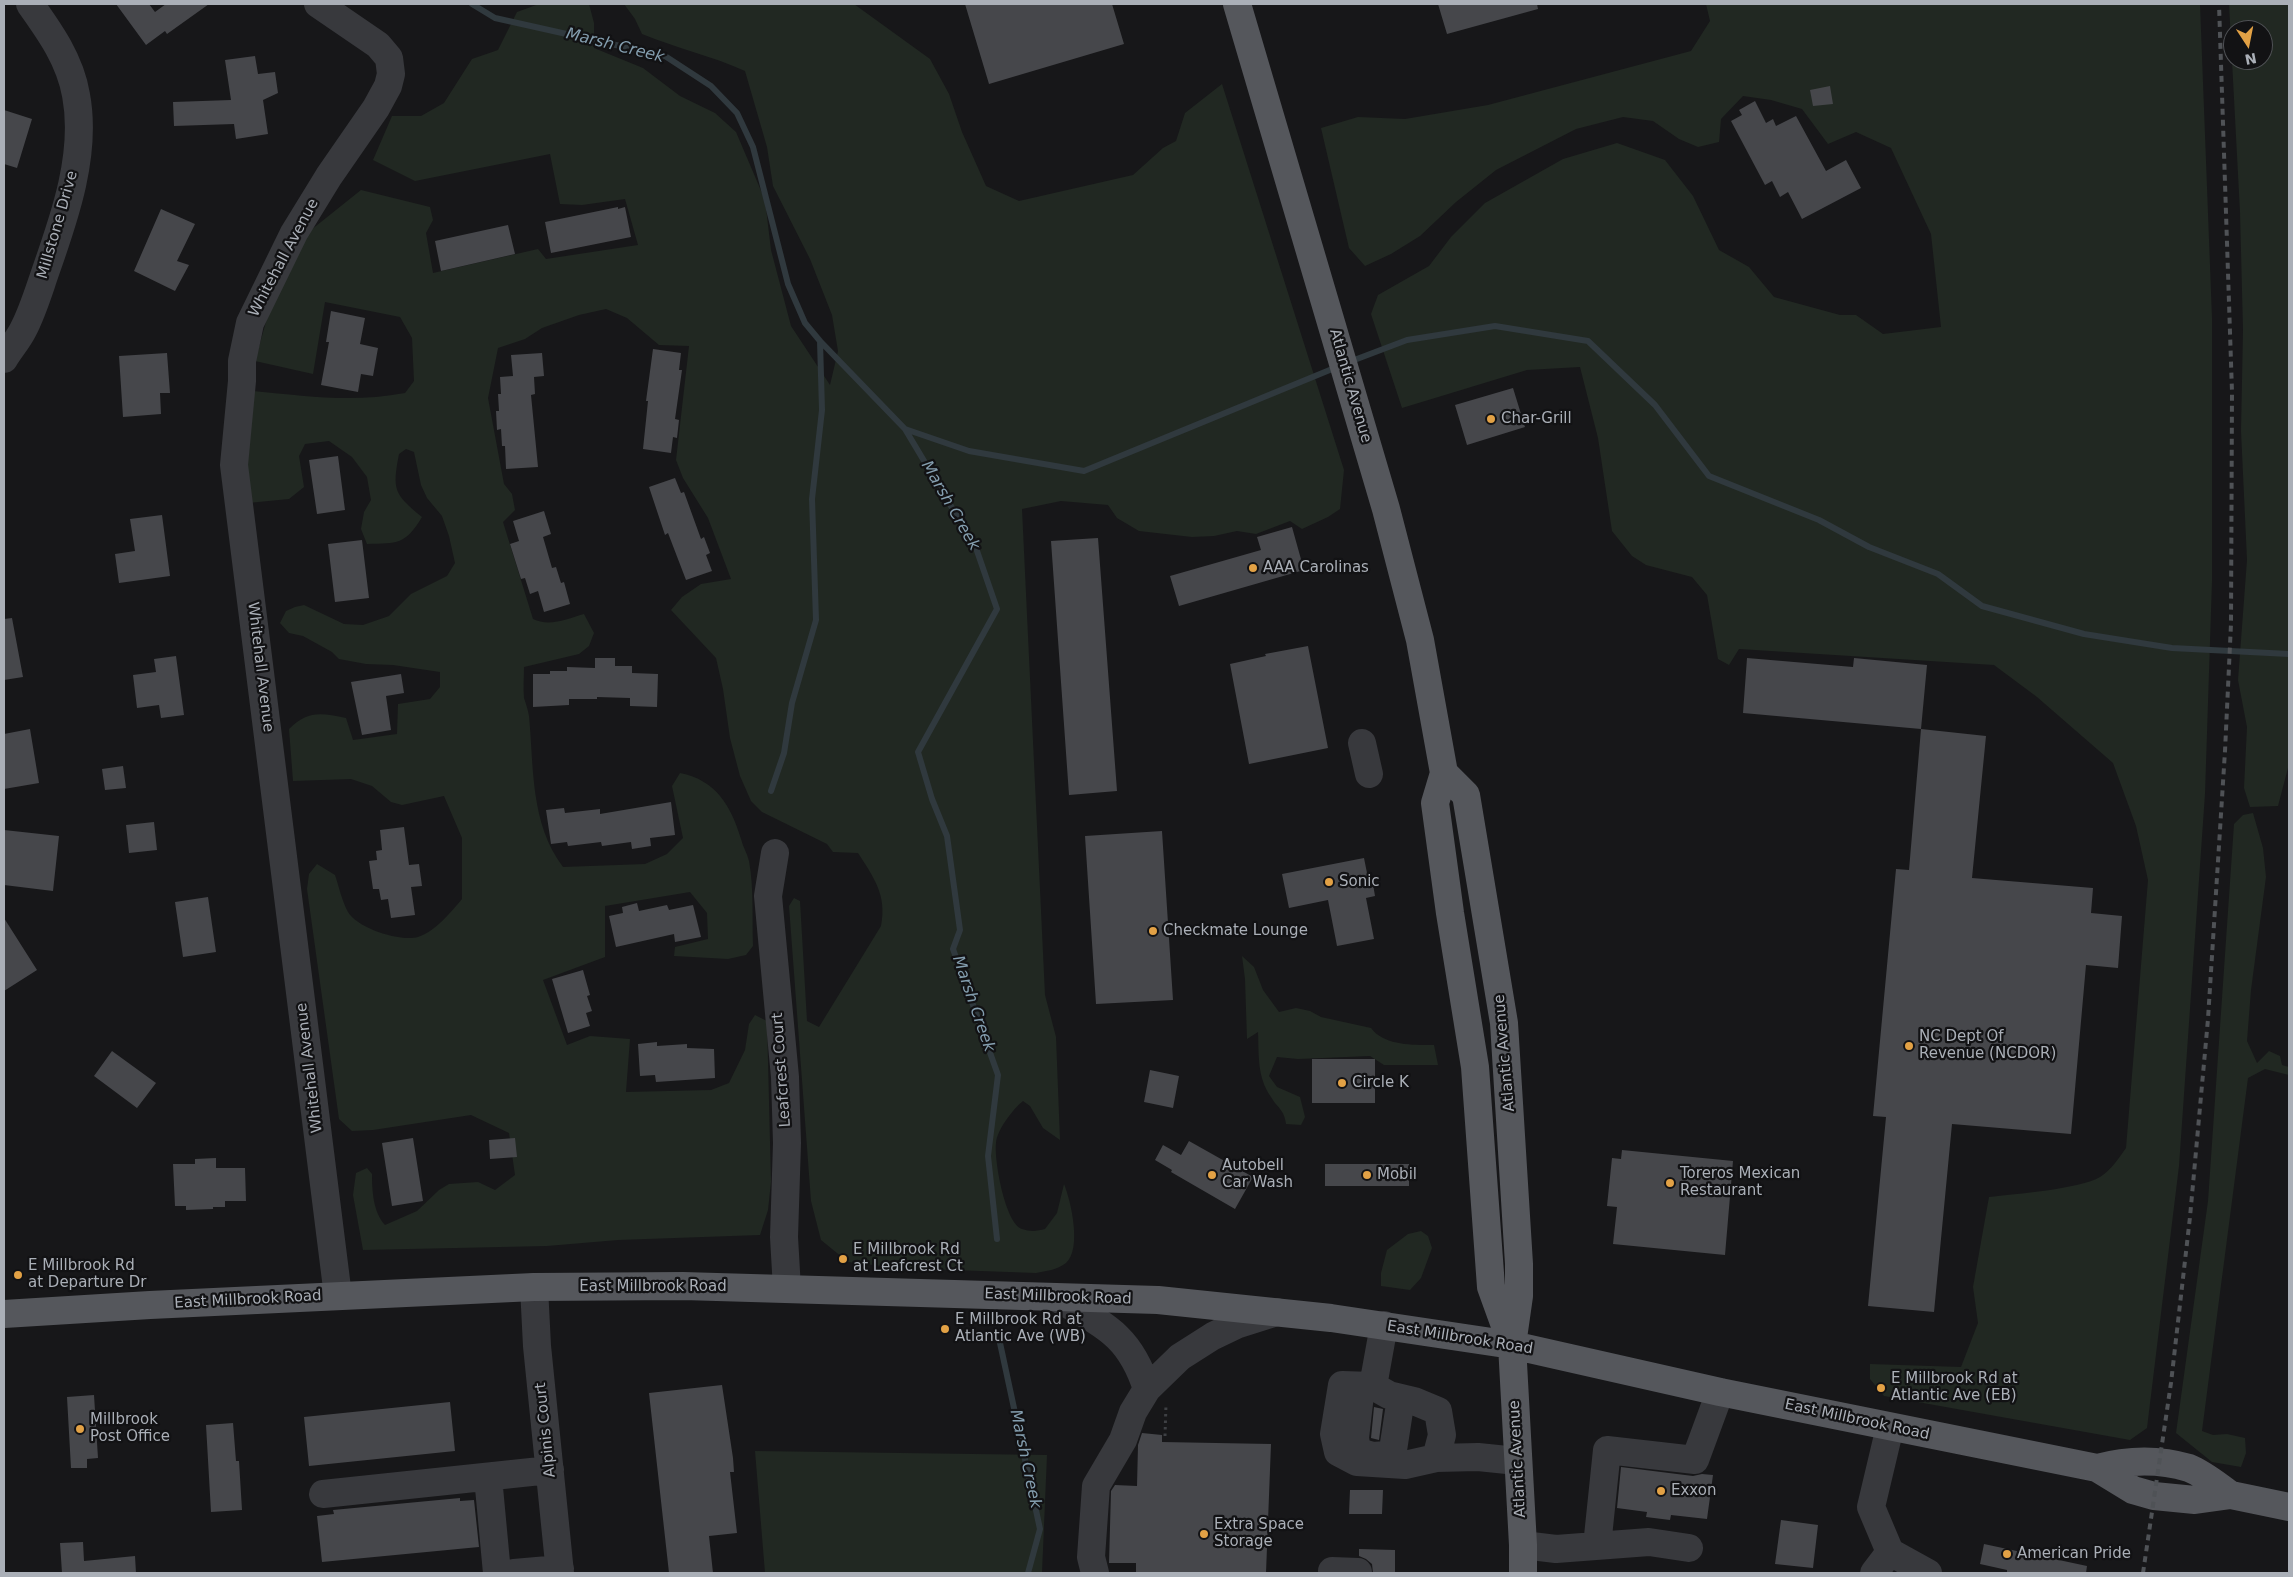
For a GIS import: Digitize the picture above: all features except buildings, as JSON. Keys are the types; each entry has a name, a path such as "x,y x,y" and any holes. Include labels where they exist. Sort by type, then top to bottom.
{"main road":[{"name":"Atlantic Avenue","path":"1237,4 1400,558 1420,640 1444,773 1435,803 1450,913 1475,1067 1491,1287 1512,1345"},
{"name":"Atlantic Avenue","path":"1444,773 1466,796 1504,1023 1519,1264 1518,1296 1512,1345 1523,1573"},
{"name":"East Millbrook Road","path":"4,1314 534,1287 683,1286 1158,1300 1277,1312 1512,1345 1720,1392 2097,1468 2133,1490 2154,1496 2195,1500 2231,1495 2289,1507"}],"street":[{"name":"Millstone Drive","path":"4,359 22,332 33,308 59,233 75,167 78,138 76,94 67,63 53,35 30,4"},
{"name":"Whitehall Avenue","path":"318,4 378,45 389,58 391,74 388,86 376,108 329,176 294,233 250,323 242,361 242,381 234,465 338,1296"},
{"path":"1362,743 1368,774"},
{"name":"Leafcrest Court","path":"775,853 768,896 785,1076 787,1143 784,1237 787,1289"},
{"name":"Alpinis Court","path":"534,1287 537,1346 560,1571"},
{"path":"1055,1297 1113,1331 1128,1348 1156,1396"},
{"path":"1095,1573 1091,1557 1096,1486 1122,1440 1133,1412 1156,1396 1180,1357 1213,1336 1236,1325 1277,1312"},
{"path":"1384,1326 1354,1438 1357,1451 1372,1456 1388,1455 1393,1450 1401,1398"},
{"path":"1436,1458 1442,1435 1438,1411 1414,1400 1389,1395 1367,1386 1342,1385 1334,1434 1338,1452 1358,1462 1405,1465 1436,1458 1478,1457 1518,1461"},
{"path":"1598,1546 1607,1450 1695,1460 1720,1392"},
{"path":"1890,1427 1871,1507 1882,1562 1928,1573"},
{"path":"323,1494 550,1470"},
{"path":"488,1477 497,1573"},
{"path":"1523,1546 1556,1549 1649,1542 1688,1548"},
{"path":"514,1573 560,1571"}],"path":[{"path":"1156,1396 1165,1436"}],"shaded area":[{"path":"539,4 589,4 594,23 594,48 643,68 680,96 715,113 736,132 765,200 771,250 791,326 830,385 838,351 832,315 810,259 773,186 767,147 745,71 642,34 635,19 624,4 854,4 930,59 949,94 962,132 986,186 1019,201 1133,175 1163,148 1176,141 1185,113 1222,84 1344,470 1340,509 1302,529 1290,521 1256,534 1237,531 1214,536 1192,537 1139,531 1117,518 1108,505 1061,501 1022,509 1045,995 1056,1037 1060,1140 1043,1128 1030,1106 1023,1101 1010,1114 1002,1126 997,1138 996,1151 999,1176 1006,1204 1010,1215 1022,1229 1034,1231 1045,1229 1057,1213 1064,1184 1070,1202 1074,1236 1071,1256 1066,1263 1059,1267 1036,1273 899,1268 848,1262 821,1240 811,1201 789,906 794,898 800,901 807,1021 819,1027 881,926 881,896 874,879 858,853 833,852 827,844 762,812 751,801 740,776 730,738 723,689 716,658 671,610 682,597 701,584 731,579 708,518 683,478 676,460 689,346 659,345 627,318 606,309 579,315 542,328 525,339 498,348 488,398 504,484 512,494 515,510 503,522 533,619 552,622 584,614 594,633 589,646 579,654 524,667 524,698 529,716 533,775 539,814 552,850 563,867 645,864 667,854 683,838 672,786 680,773 693,776 703,782 712,788 727,805 748,858 751,871 753,946 746,955 728,959 674,956 675,947 708,939 707,913 690,892 605,906 605,957 543,980 567,1045 590,1036 630,1039 626,1092 711,1090 729,1083 745,1050 749,1024 755,1015 767,1021 771,1182 768,1210 760,1235 618,1240 547,1246 363,1250 353,1195 356,1173 367,1168 372,1174 376,1207 385,1225 417,1211 439,1190 449,1184 478,1182 495,1190 515,1175 509,1133 471,1115 373,1130 352,1131 339,1119 307,889 309,874 317,864 335,875 348,912 360,923 390,936 418,937 437,926 462,899 462,838 444,796 402,805 391,802 372,786 351,779 293,781 289,729 296,723 309,716 322,714 346,718 353,740 397,734 398,704 430,699 440,687 440,672 393,665 366,664 339,659 332,652 303,636 289,633 280,623 286,611 304,605 344,624 363,625 389,616 411,594 447,576 455,563 442,516 427,498 421,485 414,452 406,449 399,454 396,484 397,490 406,503 422,517 411,533 400,541 367,544 361,529 364,512 371,500 367,477 352,457 329,441 305,444 299,456 304,487 289,499 248,503 242,440 253,391 329,398 366,398 405,393 414,381 412,338 400,317 325,302 313,374 255,361 273,297 311,230 361,190 430,207 433,220 426,233 433,273 538,249 546,259 638,245 625,199 582,205 560,204 550,154 415,181 373,160 392,116 421,116 444,103 472,59 498,50 517,12"},
{"path":"1706,4 2200,4 2212,318 2212,581 2205,794 2179,1166 2147,1428 2130,1440 1884,1396 1870,1379 1870,1364 1961,1367 1978,1323 1973,1287 1989,1197 2047,1190 2091,1181 2108,1171 2126,1148 2148,880 2136,826 2113,763 2037,697 1994,665 1739,649 1729,665 1718,659 1707,595 1692,577 1646,565 1632,556 1612,531 1598,438 1580,367 1527,370 1402,408 1371,314 1378,295 1429,266 1451,237 1485,203 1563,159 1617,143 1665,160 1693,196 1719,250 1749,267 1774,297 1840,315 1856,315 1883,334 1941,327 1931,234 1891,148 1856,132 1828,144 1802,109 1771,100 1743,96 1721,119 1719,142 1698,147 1679,139 1653,121 1623,117 1576,129 1496,170 1456,202 1420,236 1391,254 1365,266 1349,248 1321,128 1358,117 1405,119 1488,105 1691,51 1710,21"},
{"path":"2229,4 2289,4 2289,764 2278,806 2250,807 2244,788 2247,727 2238,680 2247,560 2241,431 2243,330 2240,212 2232,70 2273,70 2273,20 2230,20"},
{"path":"2253,813 2263,848 2266,877 2251,990 2247,1041 2257,1063 2269,1051 2280,1056 2282,1065 2289,1067 2289,1075 2265,1069 2248,1078 2202,1431 2213,1435 2227,1434 2245,1438 2246,1453 2241,1467 2212,1462 2176,1433 2208,1201 2234,824 2243,815"},
{"path":"1242,956 1254,967 1263,990 1279,1012 1296,1008 1310,1011 1321,1017 1371,1028 1377,1034 1391,1041 1434,1045 1438,1065 1384,1065 1370,1056 1298,1059 1277,1057 1269,1076 1277,1087 1300,1097 1305,1117 1301,1125 1286,1124 1282,1112 1263,1082 1258,1032 1247,1039 1245,979"},
{"path":"1421,1231 1428,1236 1432,1248 1421,1278 1410,1290 1381,1286 1381,1273 1387,1250 1408,1234"},
{"path":"755,1451 1047,1455 1042,1573 765,1573"}],"waterway":[{"name":"Marsh Creek","path":"472,4 495,18 665,56 711,86 737,113 753,147 788,284 805,323 905,429 976,548 997,609 918,752 932,799 947,836 960,930 953,949 998,1075 988,1156 997,1239"},
{"path":"1349,362 1407,340 1495,326 1588,341 1655,405 1709,476 1819,520 1869,547 1938,574 1982,606 2084,634 2172,648 2289,654"},
{"path":"771,791 784,753 792,703 816,620 812,499 822,410 820,341"},
{"path":"905,429 969,451 1084,471 1337,367"},
{"name":"Marsh Creek","path":"1000,1343 1040,1529 1028,1573"}],"railway":[{"path":"2143,1573 2171,1383 2190,1217 2208,1019 2225,751 2231,624 2232,392 2219,4"}],"place":[{"name":"Char-Grill","path":"1491,419"},
{"name":"AAA Carolinas","path":"1253,568"},
{"name":"Sonic","path":"1329,882"},
{"name":"Checkmate Lounge","path":"1153,931"},
{"name":"NC Dept Of Revenue (NCDOR)","path":"1909,1046"},
{"name":"Circle K","path":"1342,1083"},
{"name":"Autobell Car Wash","path":"1212,1175"},
{"name":"Mobil","path":"1367,1175"},
{"name":"Toreros Mexican Restaurant","path":"1670,1183"},
{"name":"E Millbrook Rd at Leafcrest Ct","path":"843,1259"},
{"name":"E Millbrook Rd at Departure Dr","path":"18,1275"},
{"name":"E Millbrook Rd at Atlantic Ave (WB)","path":"945,1329"},
{"name":"E Millbrook Rd at Atlantic Ave (EB)","path":"1881,1388"},
{"name":"Millbrook Post Office","path":"80,1429"},
{"name":"Exxon","path":"1661,1491"},
{"name":"Extra Space Storage","path":"1204,1534"},
{"name":"American Pride","path":"2007,1554"}]}
